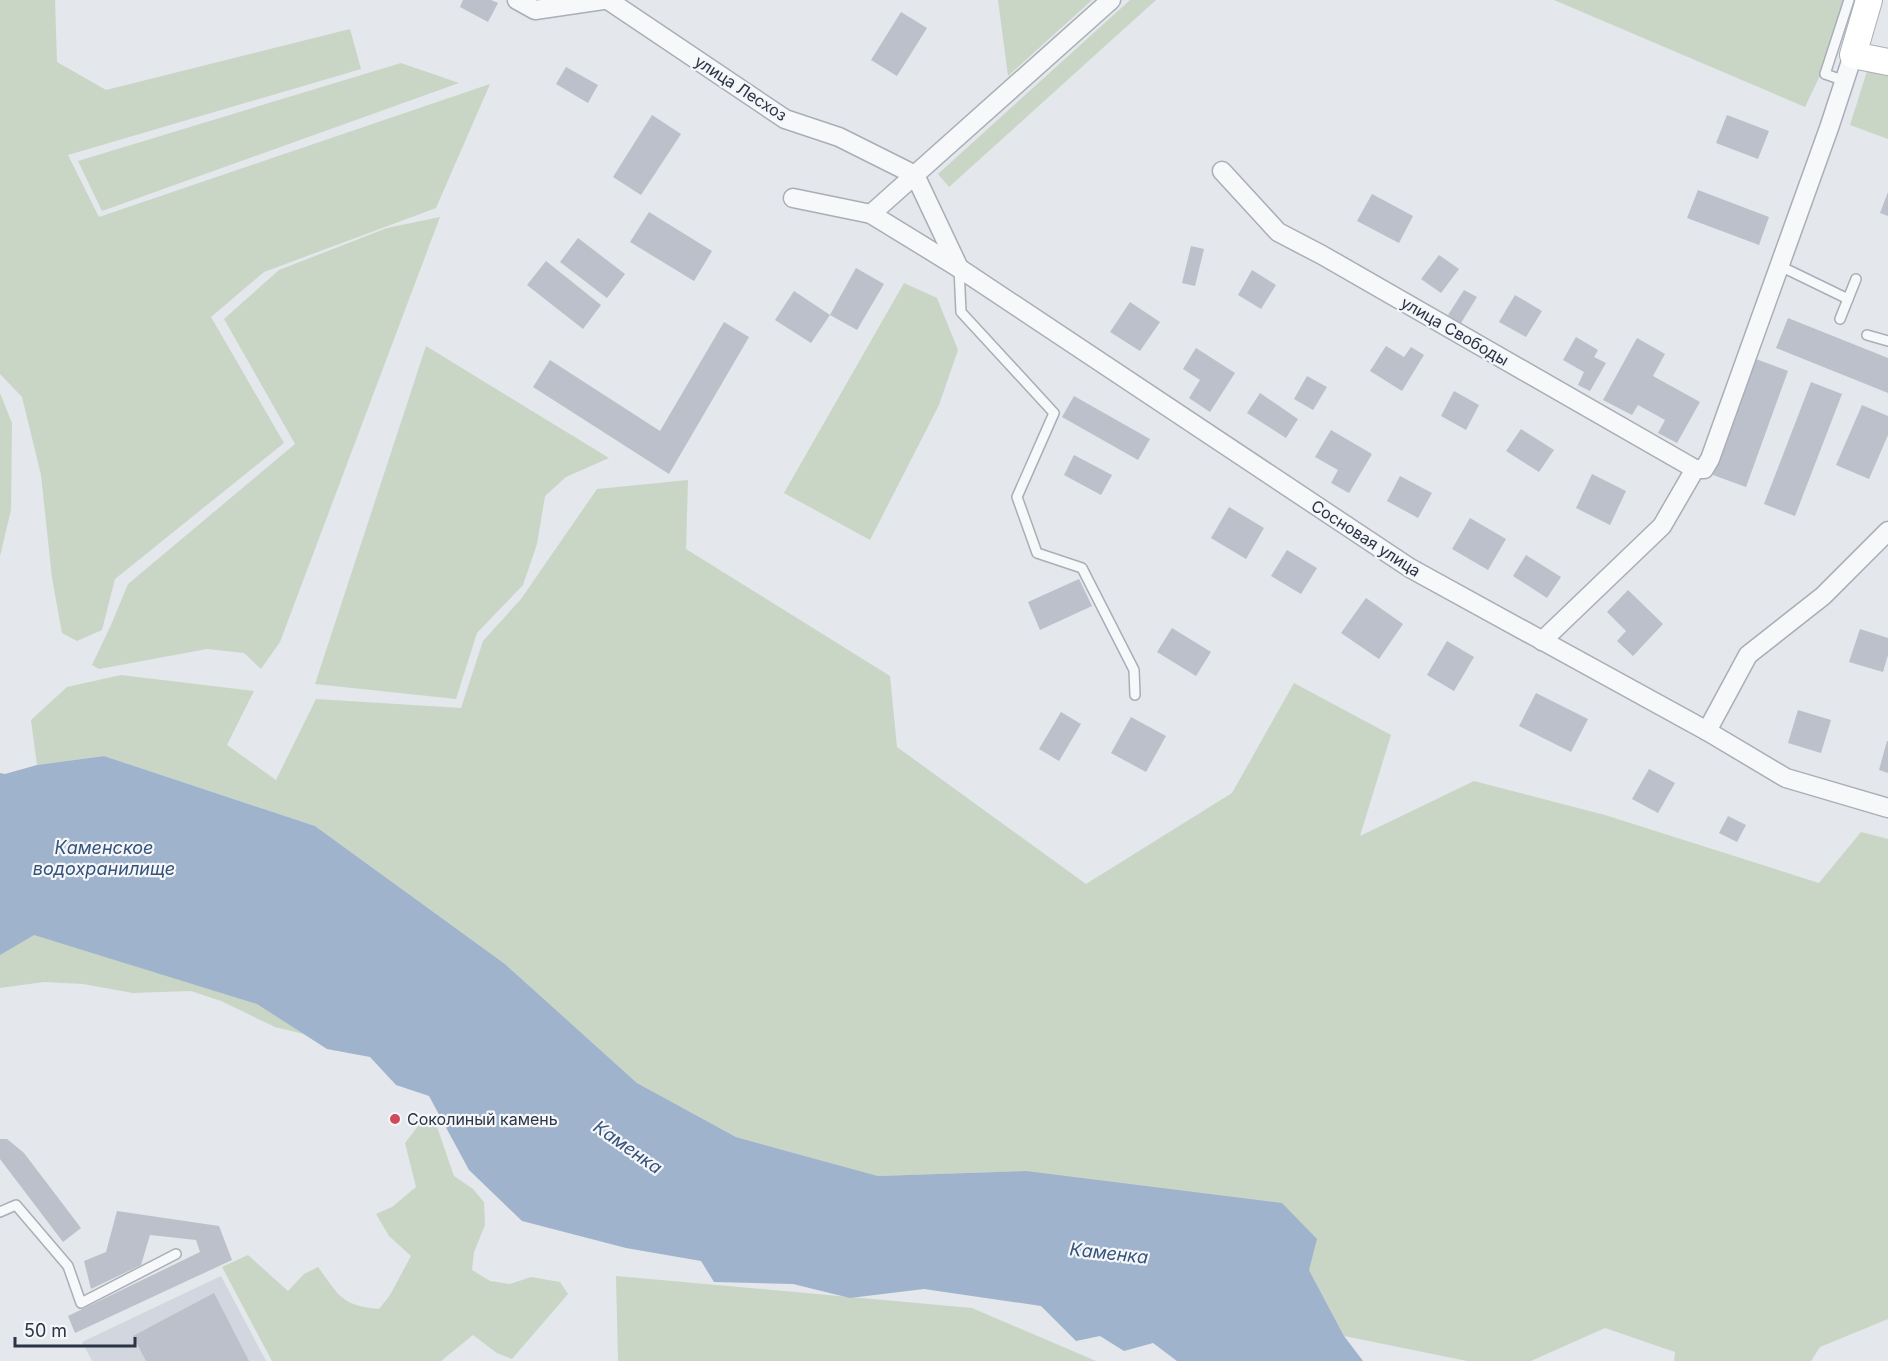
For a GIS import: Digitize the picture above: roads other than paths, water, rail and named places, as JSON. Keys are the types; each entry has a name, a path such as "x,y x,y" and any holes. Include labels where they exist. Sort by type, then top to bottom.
{"street":[{"path":"517,0 535,10 603,0"},
{"name":"улица Лесхоз","path":"608,0 785,119 839,137 915,176"},
{"path":"871,214 1112,0"},
{"path":"1542,641 1662,526 1699,469 1710,459 1845,81 1869,0"},
{"path":"1853,55 1888,62"},
{"name":"улица Свободы","path":"1222,171 1278,232 1699,469"},
{"path":"915,176 959,268"},
{"name":"Сосновая улица","path":"793,198 871,214 959,268 1410,568 1707,731 1786,778 1888,807"},
{"path":"1707,731 1748,655 1823,596 1888,531"}],"lane":[{"path":"1845,81 1825,74 1849,0"},
{"path":"1780,266 1848,299"},
{"path":"959,268 961,312 1054,413 1017,497 1037,553 1082,568 1134,670 1135,695"},
{"path":"1840,319 1856,279"},
{"path":"1867,335 1888,341"},
{"path":"0,1212 16,1205 68,1266 81,1303 176,1254"}],"water":[{"name":"Каменское водохранилище","path":"104,756 315,826 505,964 637,1083 736,1137 878,1176 1026,1171 1282,1203 1317,1239 1309,1270 1344,1336 1363,1361 1177,1361 1153,1343 1124,1351 1100,1336 1076,1341 1041,1306 924,1289 850,1298 793,1284 714,1282 701,1261 626,1248 522,1221 469,1170 429,1096 396,1085 370,1057 327,1049 257,1004 34,935 0,955 0,773 5,774 37,765"}],"place":[{"name":"Соколиный камень","path":"395,1119"}],"water label":[{"name":"Каменка","path":"628,1147"},
{"name":"Каменка","path":"1109,1253"}]}
